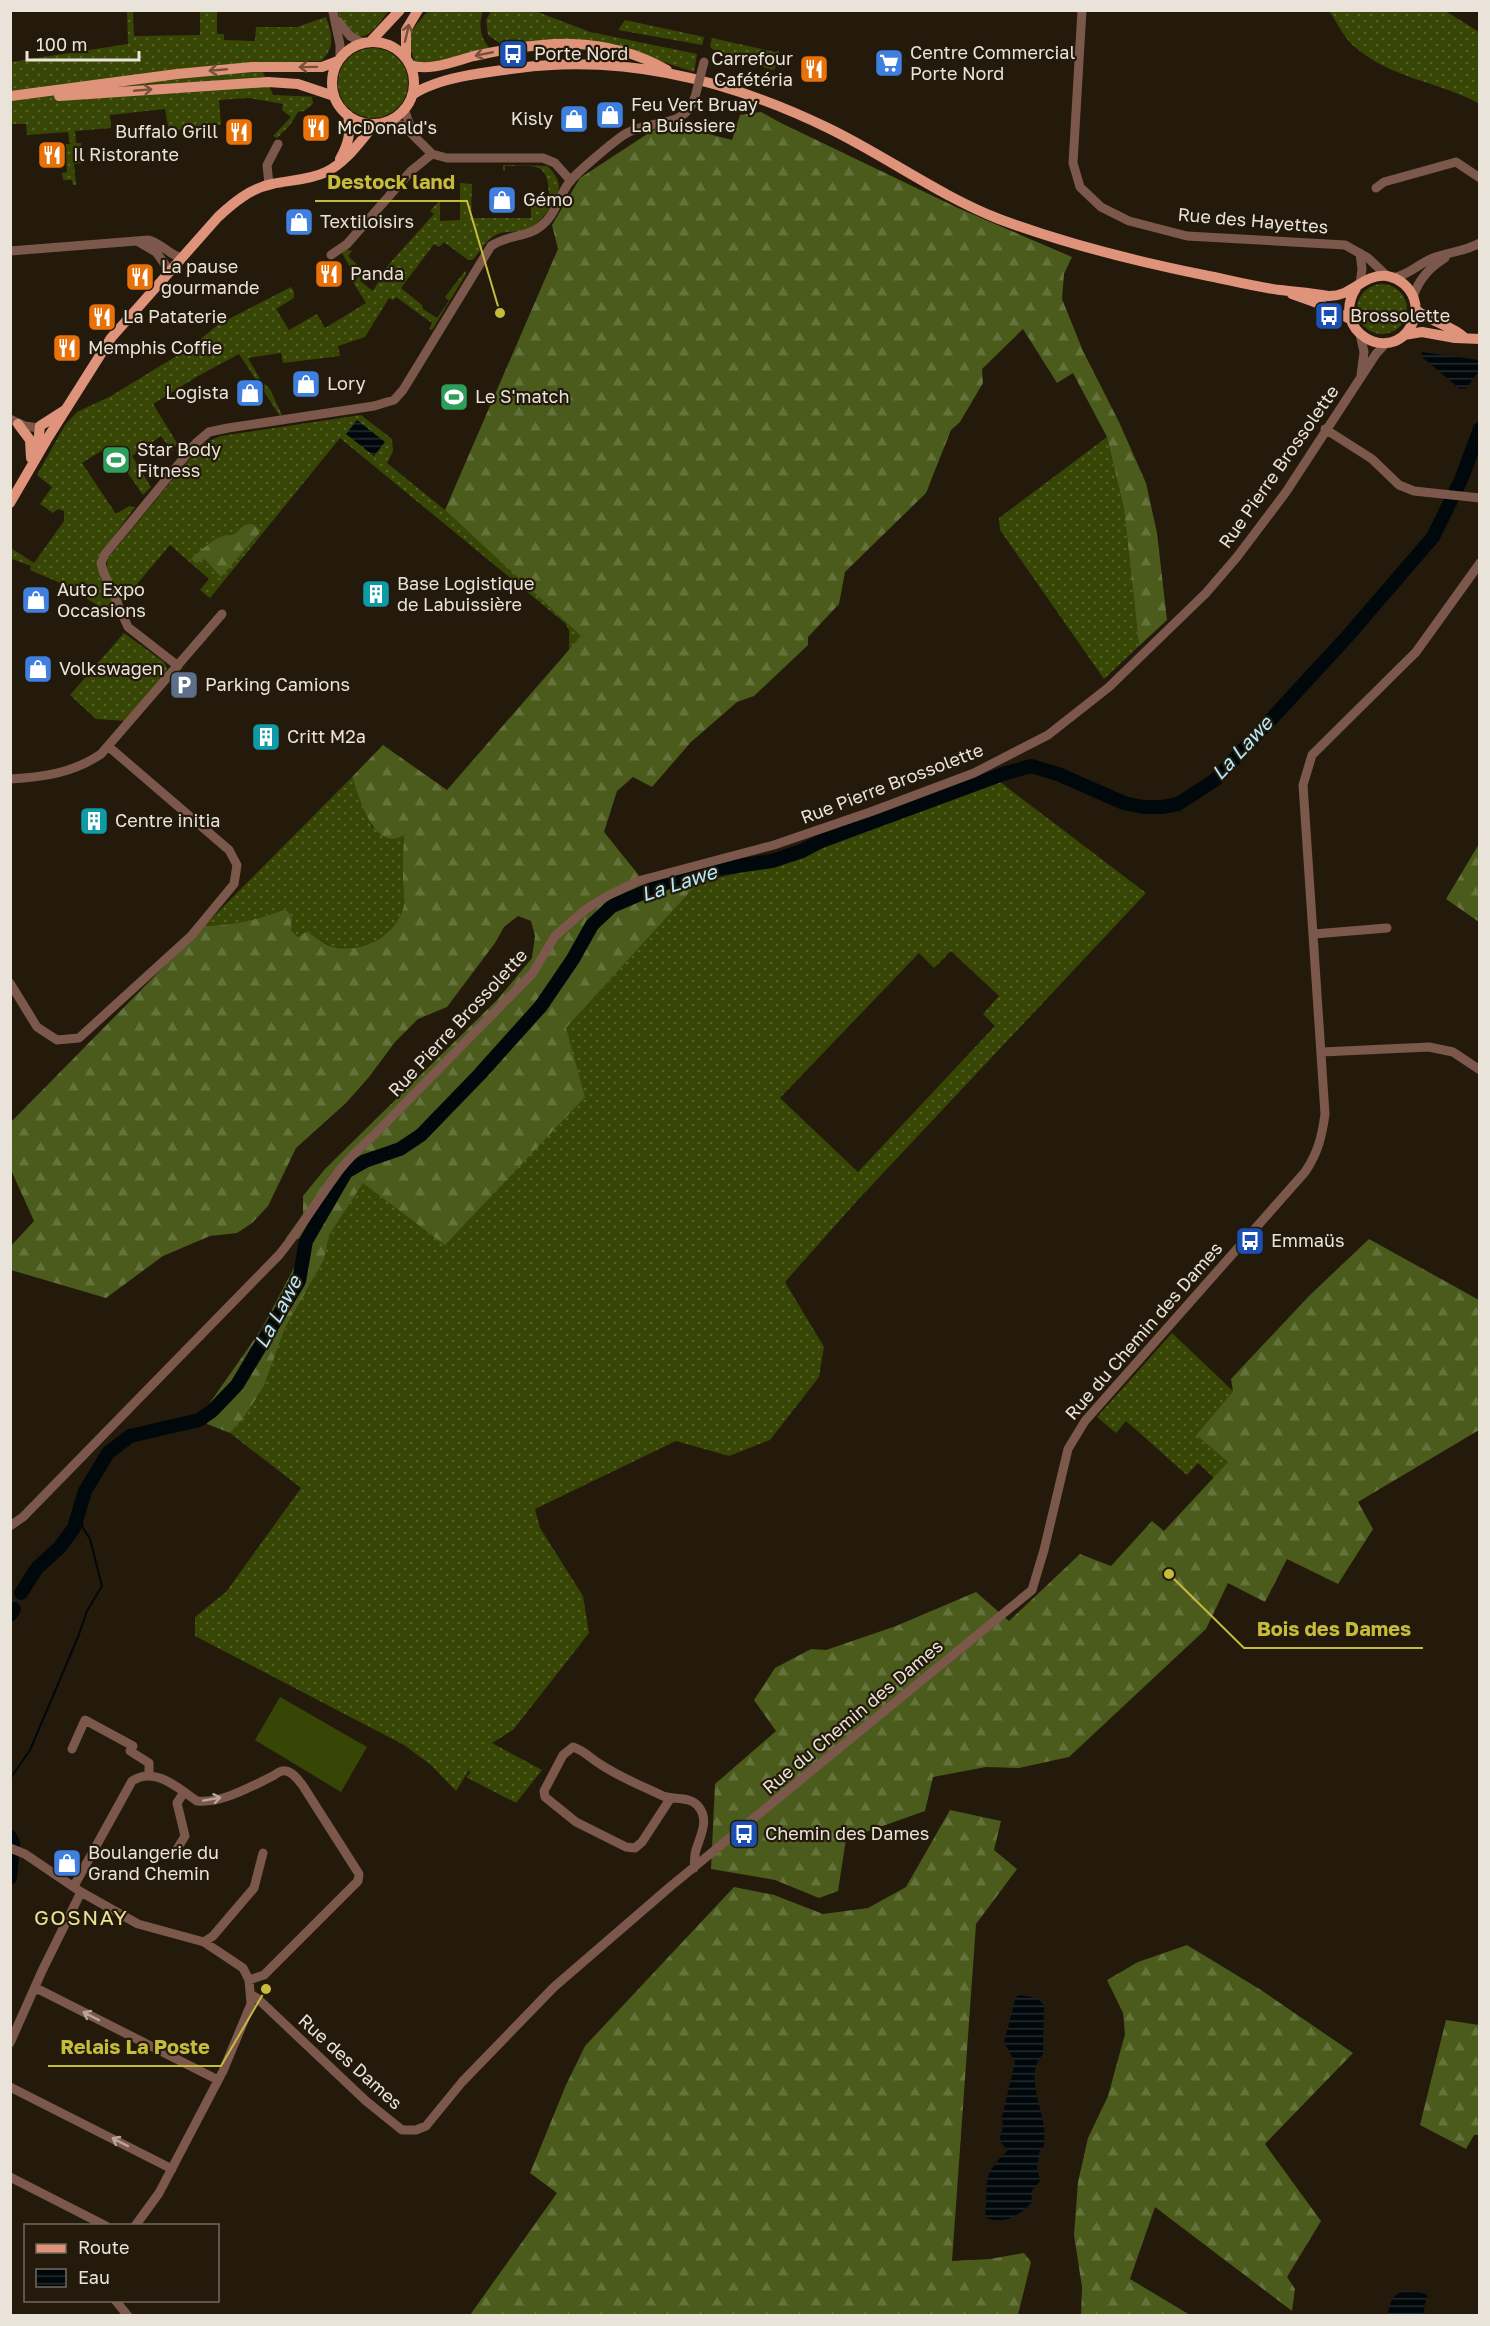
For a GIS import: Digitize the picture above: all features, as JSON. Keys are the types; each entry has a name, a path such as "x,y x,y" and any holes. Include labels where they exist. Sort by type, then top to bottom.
{"main road":[{"path":"400,10 367,42 350,48 339,60 332,75 334,96 348,115 365,123 375,124 388,121 404,109 412,95 414,80 408,61 406,30 418,10"},
{"path":"367,42 394,47 408,61 425,68 490,53 565,42 587,44 618,51 649,62 673,74"},
{"path":"11,97 177,74 252,67 322,67 339,60"},
{"path":"412,95 429,86 535,66 588,64 673,74 758,96 830,129 957,201 998,218 1100,252 1281,290 1339,297 1372,278 1390,277 1403,283 1413,297 1416,310 1412,324 1404,335"},
{"path":"11,97 64,96 268,82 298,84 334,96"},
{"path":"337,164 348,144 350,131 348,115"},
{"path":"10,503 45,430 67,408 111,338 169,270 224,212 244,196 269,184 323,174 356,148 375,124"},
{"path":"1350,319 1349,303 1358,286"},
{"path":"1281,290 1320,304 1350,319 1360,334 1375,342 1387,342 1404,335 1422,332 1455,338 1479,339"},
{"path":"1416,310 1427,319 1459,332 1465,338"},
{"path":"14,421 30,440 31,459"},
{"path":"10,490 31,459 45,430"}],"street":[{"name":"Rue des Hayettes","path":"1082,10 1073,163 1080,187 1101,207 1129,221 1187,236 1345,245 1368,258 1390,277"},
{"path":"333,11 344,30 367,42"},
{"path":"333,11 340,45 339,60"},
{"path":"178,666 128,627 101,563 105,554 196,443 209,432 374,406 397,397 491,246 502,238 533,232 543,225 571,181 625,134 644,125 676,120 691,110 704,62"},
{"path":"404,109 414,135"},
{"path":"388,121 404,126 432,154 447,158 543,158 555,163 571,181"},
{"path":"269,184 267,165 278,144"},
{"path":"331,255 347,244 411,171 432,154"},
{"path":"1376,188 1384,182 1456,162 1479,177"},
{"path":"10,250 149,240 181,258"},
{"path":"137,241 156,252 169,270"},
{"path":"1390,277 1409,273 1429,260 1471,248 1479,243"},
{"path":"1358,286 1362,269 1360,254"},
{"path":"1413,297 1425,273 1449,255"},
{"name":"Rue Pierre Brossolette","path":"1360,334 1364,352 1360,378"},
{"name":"Rue Pierre Brossolette","path":"10,1526 23,1517 279,1255 304,1224 336,1174 352,1155 532,974 555,936 586,909 638,881 774,845 974,773 1048,735 1109,687 1206,593 1237,557 1286,492 1325,429 1379,350 1387,342"},
{"path":"14,421 45,430"},
{"path":"1325,429 1372,459 1399,485 1414,491 1479,498"},
{"name":"Rue du Chemin des Dames","path":"554,1986 671,1886 1032,1590 1068,1449 1075,1435 1305,1172 1317,1155 1323,1135 1325,1114 1303,785 1312,754 1416,652 1479,563"},
{"path":"10,779 49,776 73,770 93,760 109,747 222,614"},
{"path":"10,983 38,1027 57,1040 79,1038 191,936 234,884 237,865 229,850 109,747"},
{"path":"1314,934 1387,928"},
{"path":"1322,1052 1429,1047 1453,1052 1479,1070"},
{"path":"72,1749 85,1720 133,1746 130,1751 149,1763 149,1774"},
{"path":"670,1799 642,1842 635,1848 626,1847 576,1822 545,1797 544,1791 563,1755 573,1747 586,1751 599,1764 625,1778 670,1799 692,1801 699,1806 704,1829 695,1851 694,1869"},
{"path":"10,2043 106,1828 132,1780 140,1776 149,1774 197,1801 204,1802 225,1797 285,1770 292,1773 303,1786 359,1874 358,1881 264,1975 249,1980"},
{"path":"177,1849 185,1836 177,1803 183,1792"},
{"path":"14,1849 138,1924 204,1942 243,1968 249,1980 251,2004 218,2080 159,2193 136,2224"},
{"path":"204,1942 219,1929 254,1888 263,1853"},
{"name":"Rue des Dames","path":"252,1995 366,2102 402,2130 416,2130 426,2126 462,2082 554,1986"},
{"path":"34,1990 40,1990 218,2080"},
{"path":"10,2087 172,2169"},
{"path":"10,2177 101,2224"},
{"path":"116,2302 128,2316"}],"green space":[{"path":"1444,10 1479,32 1478,103 1400,73 1370,58 1348,40 1329,11"},
{"path":"127,11 133,11 134,36 200,35 200,11 217,11 217,34 224,34 224,40 255,41 256,27 297,27 326,17 330,29 331,46 321,61 259,63 273,95 320,97 312,97 313,104 304,111 298,112 290,125 277,138 273,136 291,117 282,110 283,104 249,98 219,100 221,125 169,131 165,109 110,115 111,128 75,131 76,143 81,143 83,163 74,164 76,185 73,185 72,180 63,180 62,173 67,172 65,144 70,144 68,132 27,135 26,124 11,124 11,62 128,44"},
{"path":"337,11 389,11 372,31 359,36 350,30"},
{"path":"428,11 483,11 481,32 485,42 492,50 440,61 415,63 411,50 410,32"},
{"path":"491,11 535,11 590,32 697,54 694,72 609,44 501,44 488,35 486,20"},
{"path":"625,20 704,37 702,45 618,30"},
{"path":"712,38 779,51 775,69 772,70 712,49 710,46"},
{"path":"380,48 393,54 402,63 406,69 408,83 406,97 398,108 387,116 366,118 348,108 340,97 338,76 348,58 359,50"},
{"path":"761,112 958,208 1072,257 1064,274 1062,299 1083,351 1119,422 1146,483 1157,533 1167,620 1139,646 1124,509 1107,437 1073,373 1057,383 1023,329 982,369 983,383 960,422 951,430 926,493 845,572 839,604 808,637 808,645 754,696 737,702 691,742 652,787 633,777 617,791 604,832 641,878 687,868 699,882 566,1028 585,1097 445,1245 363,1183 329,1235 324,1260 285,1328 264,1386 243,1419 230,1433 207,1424 209,1404 261,1330 296,1264 301,1239 286,1238 303,1214 303,1196 325,1169 498,999 532,958 535,936 531,921 518,916 504,927 495,943 447,1007 418,1019 395,1042 346,1103 296,1148 268,1206 252,1223 237,1233 210,1236 163,1256 106,1298 11,1270 10,1247 34,1221 11,1170 11,1122 204,926 246,921 286,909 292,918 291,930 298,937 307,931 327,945 353,948 376,941 394,926 404,905 403,847 405,835 392,839 384,837 377,831 366,814 352,777 383,745 447,790 581,636 445,510 558,249 552,225 580,178 661,125 732,140 740,115"},
{"path":"503,165 547,166 555,175 559,186 556,198 542,218 531,228 494,236 472,260 468,260 444,242 439,247 434,244 401,288 422,305 423,309 437,318 449,301 445,297 465,271 466,274 432,330 429,329 432,323 396,297 393,300 389,298 365,337 338,346 340,356 283,363 281,353 248,358 261,381 270,389 282,415 280,416 239,354 198,376 153,404 177,443 172,451 161,436 132,456 151,487 143,495 109,446 82,463 116,514 129,506 135,507 99,557 118,612 116,615 65,585 30,570 31,566 12,559 11,563 11,548 34,563 64,521 64,511 58,509 53,513 40,504 52,487 37,475 65,425 77,412 111,396 188,349 219,324 291,287 294,298 276,309 289,330 317,314 325,328 366,303 353,282 357,279 342,253 346,249 352,251 348,256 365,272 360,281 373,291 389,264 434,214 430,211 440,200 440,221 460,220 460,183 472,184 471,218 531,218 531,199 536,199 537,204 540,204 541,199 549,199 547,178 544,172 533,166 505,166 505,171"},
{"path":"1377,284 1387,284 1400,291 1407,304 1407,314 1400,327 1387,334 1377,334 1368,330 1361,323 1357,314 1357,304 1361,295 1368,288"},
{"path":"361,415 392,439 393,451 387,463 445,510 582,636 569,651 569,630 565,623 340,438 210,598 200,590 209,579 170,545 121,603 106,568 108,558 202,444 221,436"},
{"path":"1107,437 1124,509 1139,646 1104,679 1000,530 999,518"},
{"path":"253,524 261,531 221,577 205,559 196,563 191,559 218,538 234,534 244,525"},
{"path":"124,633 164,662 167,668 165,675 126,721 96,719 70,695"},
{"path":"352,777 372,827 406,835 403,858 404,905 394,926 376,941 342,948 328,945 307,931 298,937 291,930 292,918 286,909 246,921 204,926"},
{"path":"1000,782 1146,893 855,1203 785,1282 824,1347 819,1377 770,1440 729,1456 676,1441 535,1509 540,1528 583,1596 589,1633 513,1730 492,1743 542,1770 516,1803 466,1777 470,1773 469,1770 456,1791 431,1765 404,1745 195,1636 195,1617 226,1592 301,1488 230,1433 243,1419 264,1386 285,1328 324,1260 328,1235 363,1182 445,1244 566,1028 699,882 770,866","holes":["951,951 999,996 983,1014 995,1026 858,1172 780,1098 919,953 934,968"]},
{"path":"1479,844 1480,922 1446,899"},
{"path":"1369,1239 1479,1300 1479,1430 1358,1502 1373,1529 1338,1584 1287,1559 1265,1602 1228,1583 1206,1629 1069,1757 1019,1768 986,1767 933,1777 925,1811 846,1839 838,1891 819,1898 775,1880 711,1869 715,1784 776,1731 754,1700 775,1668 811,1649 826,1650 896,1626 976,1592 1009,1621 1080,1554 1111,1566 1152,1521 1164,1531 1228,1462 1196,1435 1233,1391 1231,1379 1309,1296"},
{"path":"1172,1333 1233,1391 1196,1435 1228,1462 1214,1478 1198,1463 1187,1475 1126,1421 1116,1433 1097,1417"},
{"path":"280,1697 367,1747 341,1792 255,1740"},
{"path":"950,1810 1001,1821 994,1850 1017,1869 976,1924 952,2261 990,2259 1024,2253 1031,2262 1018,2315 470,2315 557,2193 530,2173 566,2085 585,2046 734,1887 774,1895 823,1914 868,1908 906,1887"},
{"path":"1187,1945 1261,1990 1353,2053 1265,2144 1321,2221 1287,2277 1295,2289 1292,2311 1155,2207 1130,2279 1190,2315 1081,2315 1082,2287 1074,2235 1078,2182 1088,2138 1108,2096 1125,2034 1123,2013 1107,1980 1138,1962"},
{"path":"1446,2020 1479,2025 1479,2135 1474,2135 1466,2149 1420,2125"}],"water":[{"path":"1422,352 1479,360 1479,371 1466,388 1460,389 1422,357"},
{"path":"357,420 385,442 374,456 346,434"},
{"path":"1019,1995 1037,1998 1044,2005 1043,2054 1035,2071 1035,2080 1044,2127 1044,2146 1040,2149 1037,2168 1040,2181 1031,2192 1032,2202 1017,2215 998,2220 985,2217 987,2181 992,2168 1008,2150 1001,2143 1000,2137 1003,2127 1002,2117 1015,2062 1004,2042 1016,1997"},
{"path":"1404,2290 1426,2294 1428,2297 1423,2315 1388,2315 1392,2300"}],"waterway":[{"name":"La Lawe","path":"21,1593 37,1568 59,1548 74,1528 85,1491 108,1453 130,1436 199,1420 212,1411 237,1385 299,1281 306,1241 346,1172 365,1161 400,1149 421,1135 541,1006 573,959 592,925 612,906 668,882 707,870 772,861 802,851 819,842 1003,774 1031,766 1058,774 1124,803 1143,807 1178,804 1215,780 1346,638 1433,537 1461,480 1480,429"},
{"path":"10,1779 30,1750 87,1611 102,1586 90,1539 83,1528 80,1512"},
{"name":"La Lawe","path":"10,1615 14,1609"},
{"name":"La Lawe","path":"10,1837 13,1843 10,1878"}],"place":[{"name":"Porte Nord","path":"513,54"},
{"name":"Centre Commercial Porte Nord","path":"889,63"},
{"name":"Carrefour Cafétéria","path":"814,69"},
{"name":"Feu Vert Bruay La Buissiere","path":"610,115"},
{"name":"Kisly","path":"574,119"},
{"name":"McDonald's","path":"316,128"},
{"name":"Buffalo Grill","path":"239,132"},
{"name":"Il Ristorante","path":"52,155"},
{"name":"Gémo","path":"502,200"},
{"name":"Textiloisirs","path":"299,222"},
{"name":"Panda","path":"329,274"},
{"name":"La pause gourmande","path":"140,277"},
{"name":"Destock land","path":"500,313"},
{"name":"Brossolette","path":"1329,316"},
{"name":"La Pataterie","path":"102,317"},
{"name":"Memphis Coffie","path":"67,348"},
{"name":"Lory","path":"306,384"},
{"name":"Logista","path":"250,393"},
{"name":"Le S'match","path":"454,397"},
{"name":"Star Body Fitness","path":"116,460"},
{"name":"Base Logistique de Labuissière","path":"376,594"},
{"name":"Auto Expo Occasions","path":"36,600"},
{"name":"Volkswagen","path":"38,669"},
{"name":"Parking Camions","path":"184,685"},
{"name":"Critt M2a","path":"266,737"},
{"name":"Centre initia","path":"94,821"},
{"name":"Emmaüs","path":"1250,1241"},
{"name":"Bois des Dames","path":"1169,1574"},
{"name":"Chemin des Dames","path":"744,1834"},
{"name":"Boulangerie du Grand Chemin","path":"67,1863"},
{"name":"Relais La Poste","path":"266,1989"}],"district":[{"name":"GOSNAY","path":"81,1918"}]}
